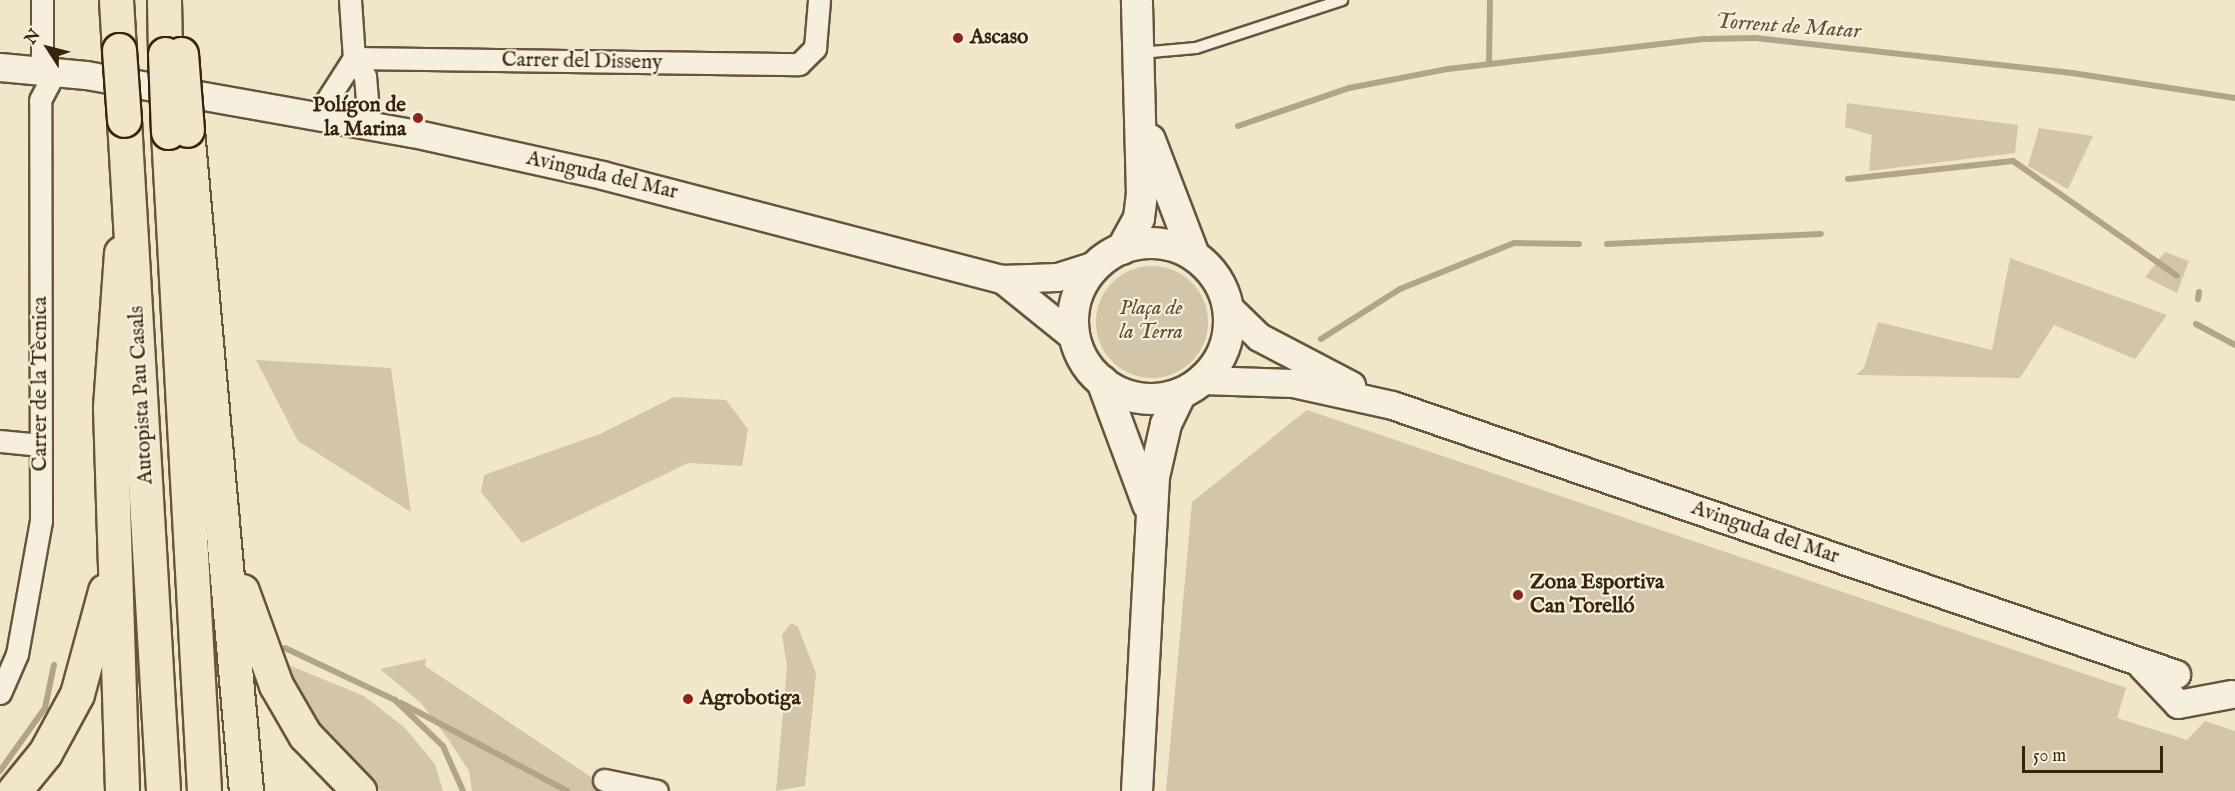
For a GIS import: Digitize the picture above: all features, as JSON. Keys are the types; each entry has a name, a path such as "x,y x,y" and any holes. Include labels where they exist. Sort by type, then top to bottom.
{"highway":[{"name":"Autopista Pau Casals","path":"116,0 164,791"},
{"name":"Autopista Pau Casals","path":"164,7 173,54 178,131 204,791"},
{"path":"178,131 225,537 246,791"},
{"path":"122,791 112,548 110,408 127,155"},
{"path":"225,537 276,685 305,735 359,791"},
{"path":"14,791 45,753 77,694 101,614 112,548"}],"main road":[{"path":"1137,0 1143,118 1139,218 1077,298 1075,338 1085,362 1102,381 1136,398 1191,386"},
{"path":"1137,791 1152,518 1166,424 1191,386 1224,347 1228,308 1218,281 1194,255 1143,118"},
{"path":"1110,256 1159,243 1194,255"},
{"path":"1102,381 1152,518"},
{"path":"1132,791 1139,762"}],"street":[{"name":"Carrer de la Tècnica","path":"0,693 17,654 38,544 40,100 48,72 42,0"},
{"path":"350,0 354,58 364,76 369,124"},
{"name":"Carrer del Disseny","path":"354,58 785,65 809,59 819,34 819,0"},
{"path":"318,114 354,58"},
{"name":"Avinguda del Mar","path":"0,67 197,93 369,124 612,178 1002,279 1057,277 1110,256"},
{"name":"Avinguda del Mar","path":"1002,279 1075,338"},
{"name":"Avinguda del Mar","path":"1228,308 1259,337 1392,405"},
{"name":"Avinguda del Mar","path":"1191,386 1293,383 1392,405 2138,662 2185,686 2233,694"},
{"path":"0,441 40,445"},
{"path":"604,780 657,791"}],"lane":[{"path":"1140,53 1196,48 1342,0"}],"green space":[{"path":"1847,103 2018,125 2015,153 1869,171 1872,135 1845,127"},
{"path":"2039,128 2093,136 2068,189 2028,166"},
{"path":"2165,252 2189,261 2177,293 2145,277"},
{"path":"2010,258 2167,315 2135,359 2054,325 2020,378 1856,375 1864,368 1878,322 1992,350"},
{"name":"Plaça de la Terra","path":"1152,266 1173,270 1192,282 1204,301 1208,322 1204,343 1192,362 1173,374 1152,378 1131,374 1112,362 1100,343 1096,322 1100,301 1112,282 1131,270"},
{"path":"256,360 391,368 411,512 298,441"},
{"path":"674,397 726,400 748,429 742,466 688,463 522,543 481,492 484,475 600,434"},
{"name":"Zona Esportiva Can Torelló","path":"1307,410 2126,688 2117,718 2187,740 2205,721 2235,731 2235,791 1166,791 1192,502"},
{"path":"791,623 798,627 816,673 805,786 776,791 787,667 782,635"},
{"path":"426,659 425,666 612,791 472,791 469,771 421,703 380,669"},
{"path":"276,660 364,696 405,728 435,764 443,791 381,791 322,732"}],"waterway":[{"path":"1489,64 1490,0"},
{"name":"Torrent de Matar","path":"1238,126 1349,88 1448,69 1705,39 1756,38 2072,73 2235,98"},
{"path":"1848,179 2013,161 2177,276"},
{"path":"1607,244 1821,234"},
{"path":"1321,339 1400,289 1514,243 1579,244"},
{"path":"2198,299 2199,292"},
{"path":"2196,324 2235,345"},
{"path":"285,648 395,700 443,746 463,791"},
{"path":"0,771 45,708 54,665"},
{"path":"401,703 567,791"}],"place":[{"name":"Ascaso","path":"958,38"},
{"name":"Polígon de la Marina","path":"418,118"},
{"name":"Zona Esportiva Can Torelló","path":"1518,595"},
{"name":"Agrobotiga","path":"688,699"}]}
